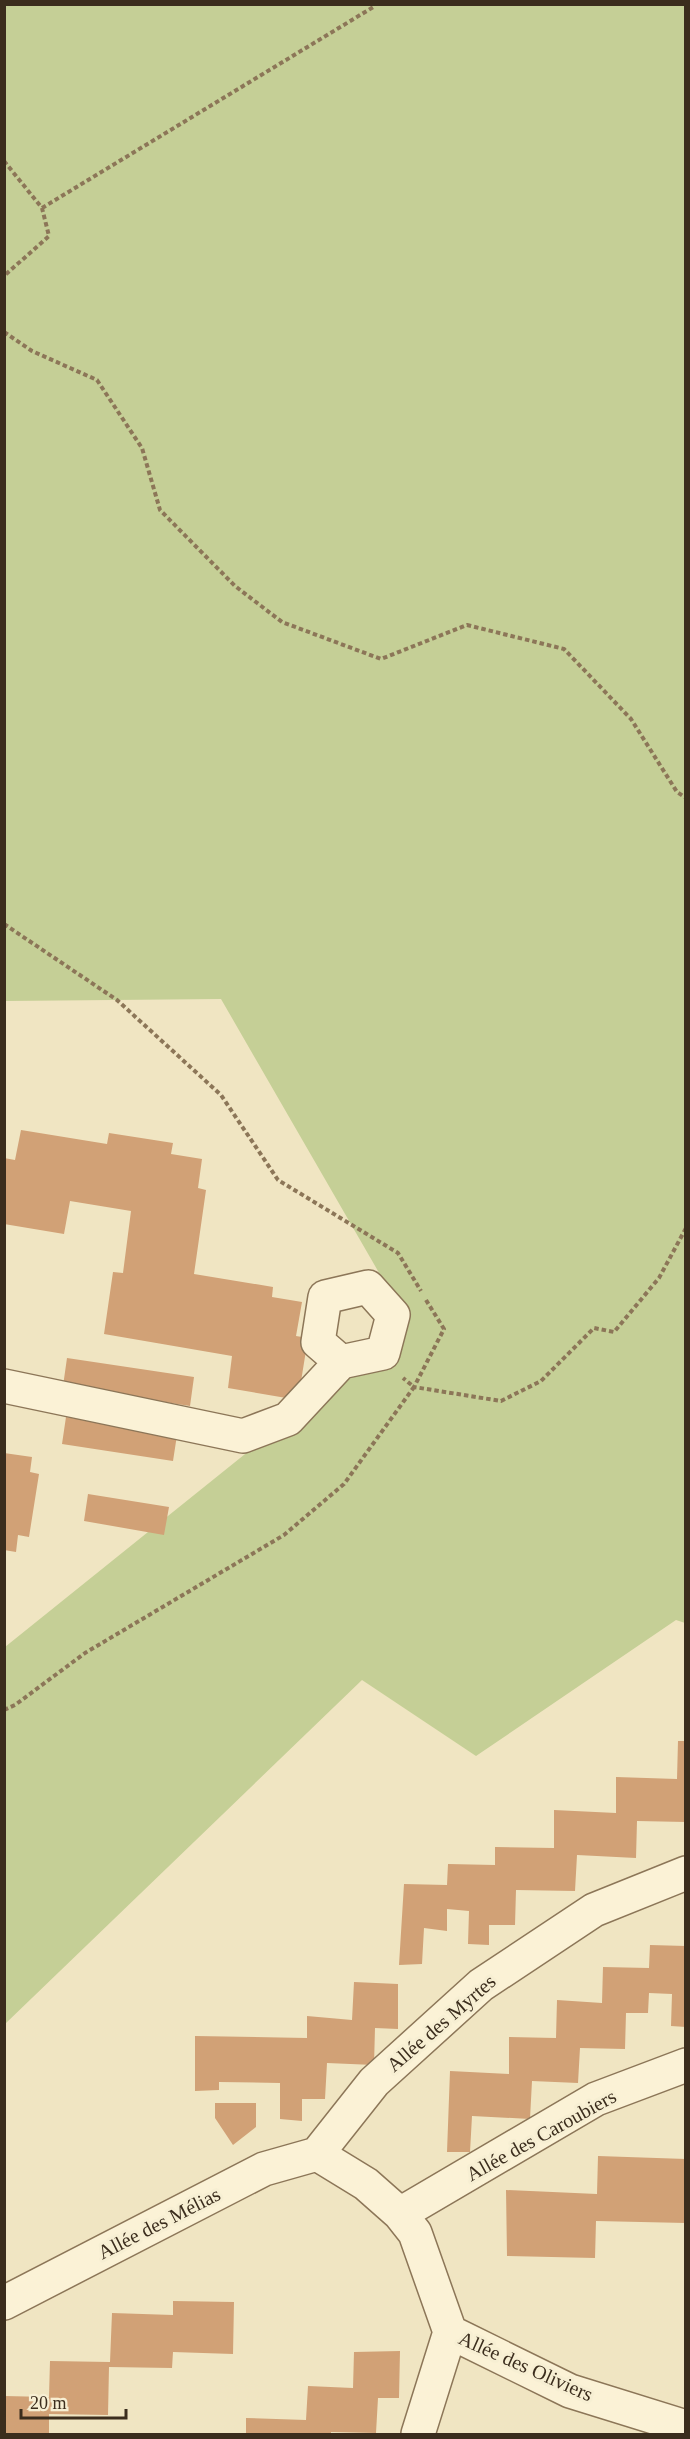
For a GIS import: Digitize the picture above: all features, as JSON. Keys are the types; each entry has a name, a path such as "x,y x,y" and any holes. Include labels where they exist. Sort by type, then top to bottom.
{"street":[{"path":"4,1386 243,1436 288,1419 341,1362"},
{"name":"Allée des Myrtes","path":"317,2154 374,2082 481,1985 594,1910 686,1873"},
{"name":"Allée des Caroubiers","path":"400,2214 597,2099 686,2065"},
{"name":"Allée des Oliviers","path":"317,2154 366,2184 400,2214 416,2233 450,2332 570,2391 686,2427"},
{"name":"Allée des Mélias","path":"4,2303 264,2169 317,2154"},
{"path":"418,2434 450,2332"}],"path":[{"path":"42,208 375,6"},
{"path":"4,161 42,208 49,236 4,276"},
{"path":"4,332 32,351 97,380 142,448 160,510 235,586 282,622 381,659 466,625 564,649 631,719 677,792 686,798"},
{"path":"4,924 117,1000 221,1095 278,1180 398,1254 444,1329 414,1387 344,1484 284,1535 85,1653 15,1705 4,1710"},
{"path":"414,1387 501,1401 541,1382 594,1328 614,1332 660,1278 686,1228"}],"green space":[{"path":"5,5 685,5 685,1623 676,1620 476,1756 362,1680 5,2024 5,1647 408,1323 221,999 5,1001"}],"building":[{"path":"21,1130 107,1144 109,1133 173,1143 171,1154 202,1159 198,1188 206,1190 194,1274 273,1287 272,1297 302,1302 296,1336 308,1338 298,1400 228,1388 232,1356 104,1334 113,1272 123,1273 131,1211 70,1201 64,1234 4,1224 4,1158 15,1160"},
{"path":"67,1358 194,1377 190,1406 63,1386"},
{"path":"66,1417 177,1435 173,1461 62,1444"},
{"path":"4,1453 32,1457 30,1472 39,1474 29,1537 18,1535 16,1552 4,1550"},
{"path":"88,1494 169,1507 164,1535 84,1521"},
{"path":"678,1741 686,1741 686,1822 637,1821 636,1858 577,1855 575,1891 516,1890 515,1925 489,1925 489,1945 468,1944 469,1911 447,1909 447,1931 424,1928 422,1964 399,1965 404,1884 447,1885 448,1864 495,1865 495,1847 554,1848 554,1810 616,1813 616,1777 677,1779"},
{"path":"650,1945 686,1946 686,2027 671,2026 672,1994 649,1993 648,2013 626,2013 625,2049 580,2048 578,2083 532,2081 530,2119 472,2116 470,2152 447,2152 450,2071 509,2074 509,2037 556,2038 557,2000 602,2003 603,1967 649,1968"},
{"path":"354,1982 398,1984 398,2029 375,2028 374,2065 327,2063 325,2099 302,2099 302,2121 280,2119 280,2083 219,2082 219,2090 195,2091 195,2036 307,2038 307,2016 352,2020"},
{"path":"215,2103 256,2103 256,2127 233,2145 215,2118"},
{"path":"598,2156 686,2159 686,2223 596,2221 595,2258 507,2256 506,2190 597,2194"},
{"path":"173,2301 234,2302 233,2354 173,2352 172,2368 109,2367 108,2415 49,2414 49,2434 4,2434 4,2396 49,2397 50,2361 110,2362 112,2313 173,2315"},
{"path":"400,2351 399,2398 378,2398 376,2433 246,2434 246,2418 306,2420 308,2386 353,2388 354,2352"}]}
